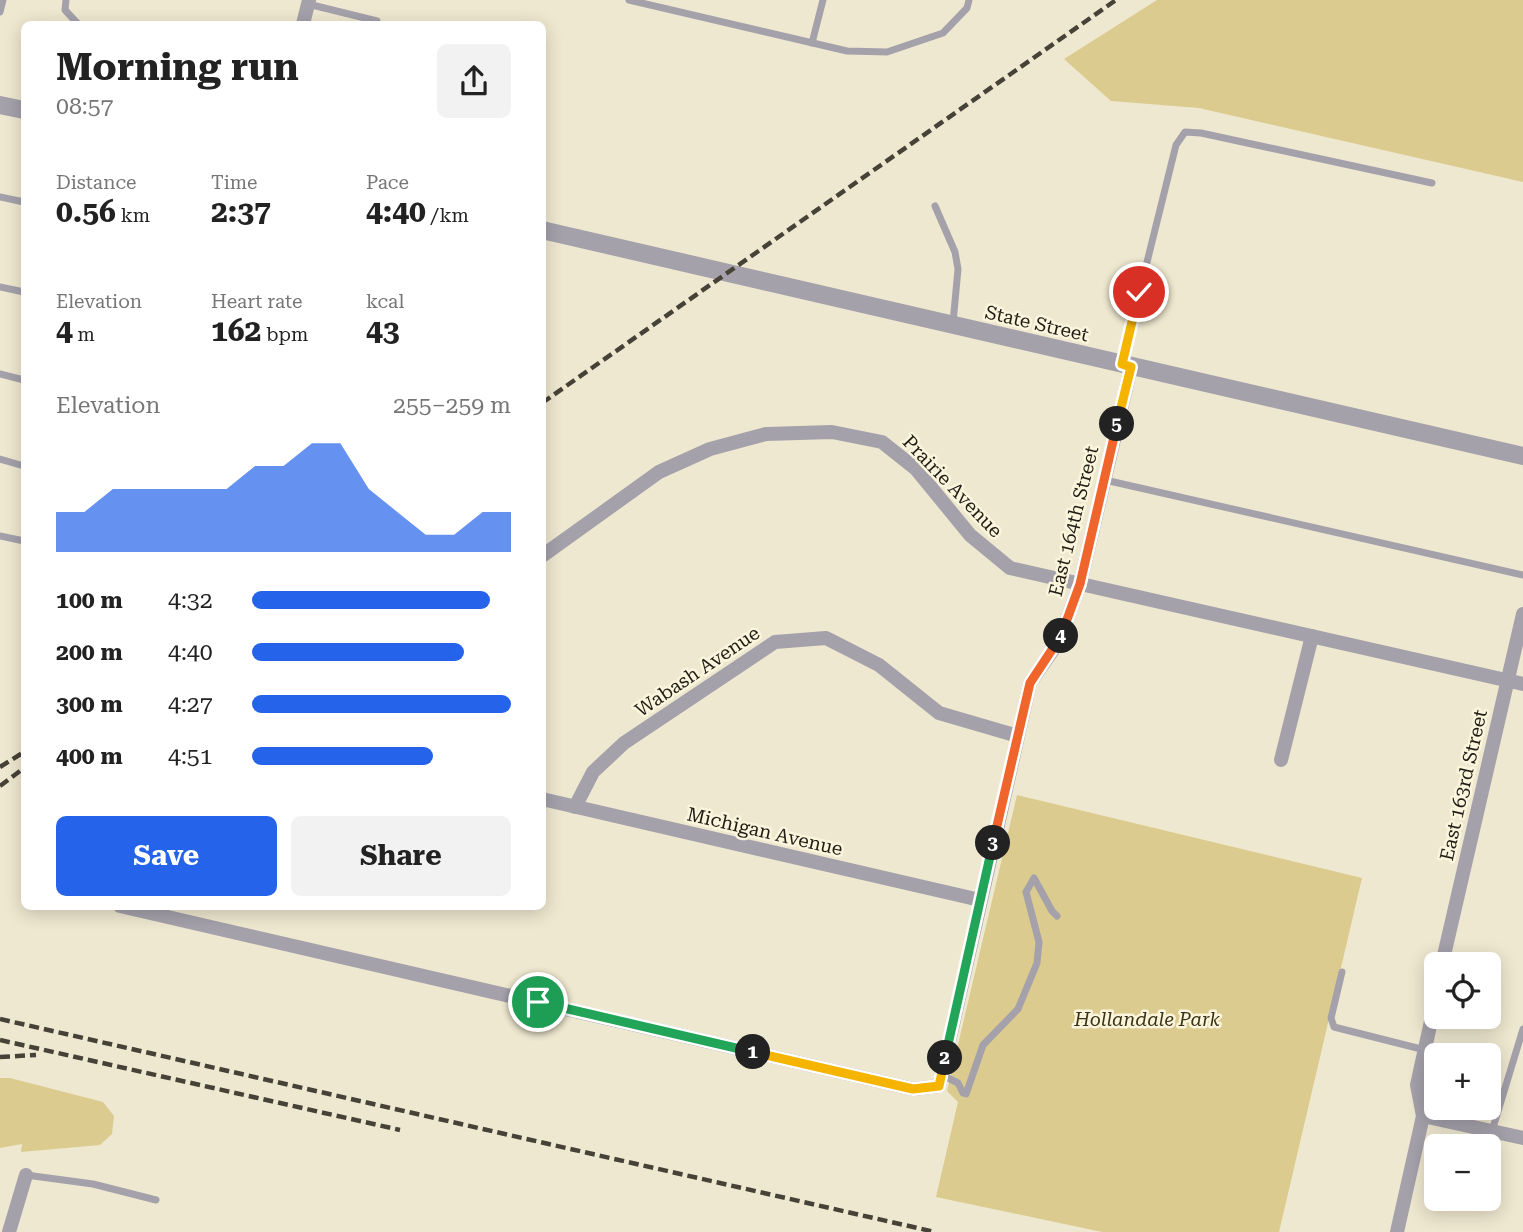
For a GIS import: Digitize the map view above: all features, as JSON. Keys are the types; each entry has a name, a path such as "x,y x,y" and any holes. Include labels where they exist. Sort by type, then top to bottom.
{"street":[{"path":"304,21 308,2"},
{"path":"0,105 21,109"},
{"name":"State Street","path":"546,231 1523,456"},
{"name":"East 164th Street","path":"940,1081 1030,683 1059,641 1080,584 1104,480 1126,365"},
{"name":"Prairie Avenue","path":"546,553 659,472 710,449 766,435 832,432 882,442 916,469 970,535 1010,568 1523,684"},
{"name":"East 163rd Street","path":"1446,952 1523,614"},
{"path":"1281,760 1312,636"},
{"name":"Wabash Avenue","path":"575,807 593,772 624,743 775,642 825,638 879,665 939,713 1018,736"},
{"name":"Michigan Avenue","path":"546,800 980,900"},
{"path":"165,911 913,1089 940,1081"},
{"path":"1397,1232 1423,1116 1417,1085 1424,1059"},
{"path":"1423,1116 1523,1138"},
{"path":"9,1232 26,1175"}],"lane":[{"path":"0,12 3,0"},
{"path":"66,0 65,10 75,21"},
{"path":"629,0 847,51 887,52 943,33 967,8 969,0"},
{"path":"813,43 823,0"},
{"path":"308,2 377,21"},
{"path":"1126,365 1176,145 1185,132 1201,133 1432,183"},
{"path":"0,197 21,201"},
{"path":"935,206 955,252 958,269 953,325"},
{"path":"0,287 21,291"},
{"path":"0,374 21,379"},
{"path":"0,459 21,465"},
{"path":"1104,480 1523,575"},
{"path":"0,536 21,540"},
{"path":"940,1081 958,1083 966,1094 983,1045 1018,1009 1037,963 1039,942 1026,892 1034,878 1057,916"},
{"path":"1342,972 1331,1017 1334,1027 1424,1050"},
{"path":"1492,1131 1523,1030"},
{"path":"26,1175 93,1184 156,1200"}],"green space":[{"path":"1157,0 1523,0 1523,182 1199,108 1111,101 1064,59"},
{"name":"Hollandale Park","path":"1017,795 1362,878 1279,1232 1102,1232 936,1197 958,1102 947,1091"},
{"path":"0,1078 10,1078 103,1102 114,1116 112,1134 100,1145 21,1152 22,1144 0,1148"}],"railway":[{"path":"546,400 1116,0"},
{"path":"0,767 21,754"},
{"path":"0,786 21,770"},
{"path":"0,1019 935,1232"},
{"path":"0,1040 400,1130"},
{"path":"0,1057 36,1055"}],"route":[{"path":"538,1002 913,1089 939,1086 1030,683 1059,641 1080,584 1131,367 1122,364 1139,292"}]}
